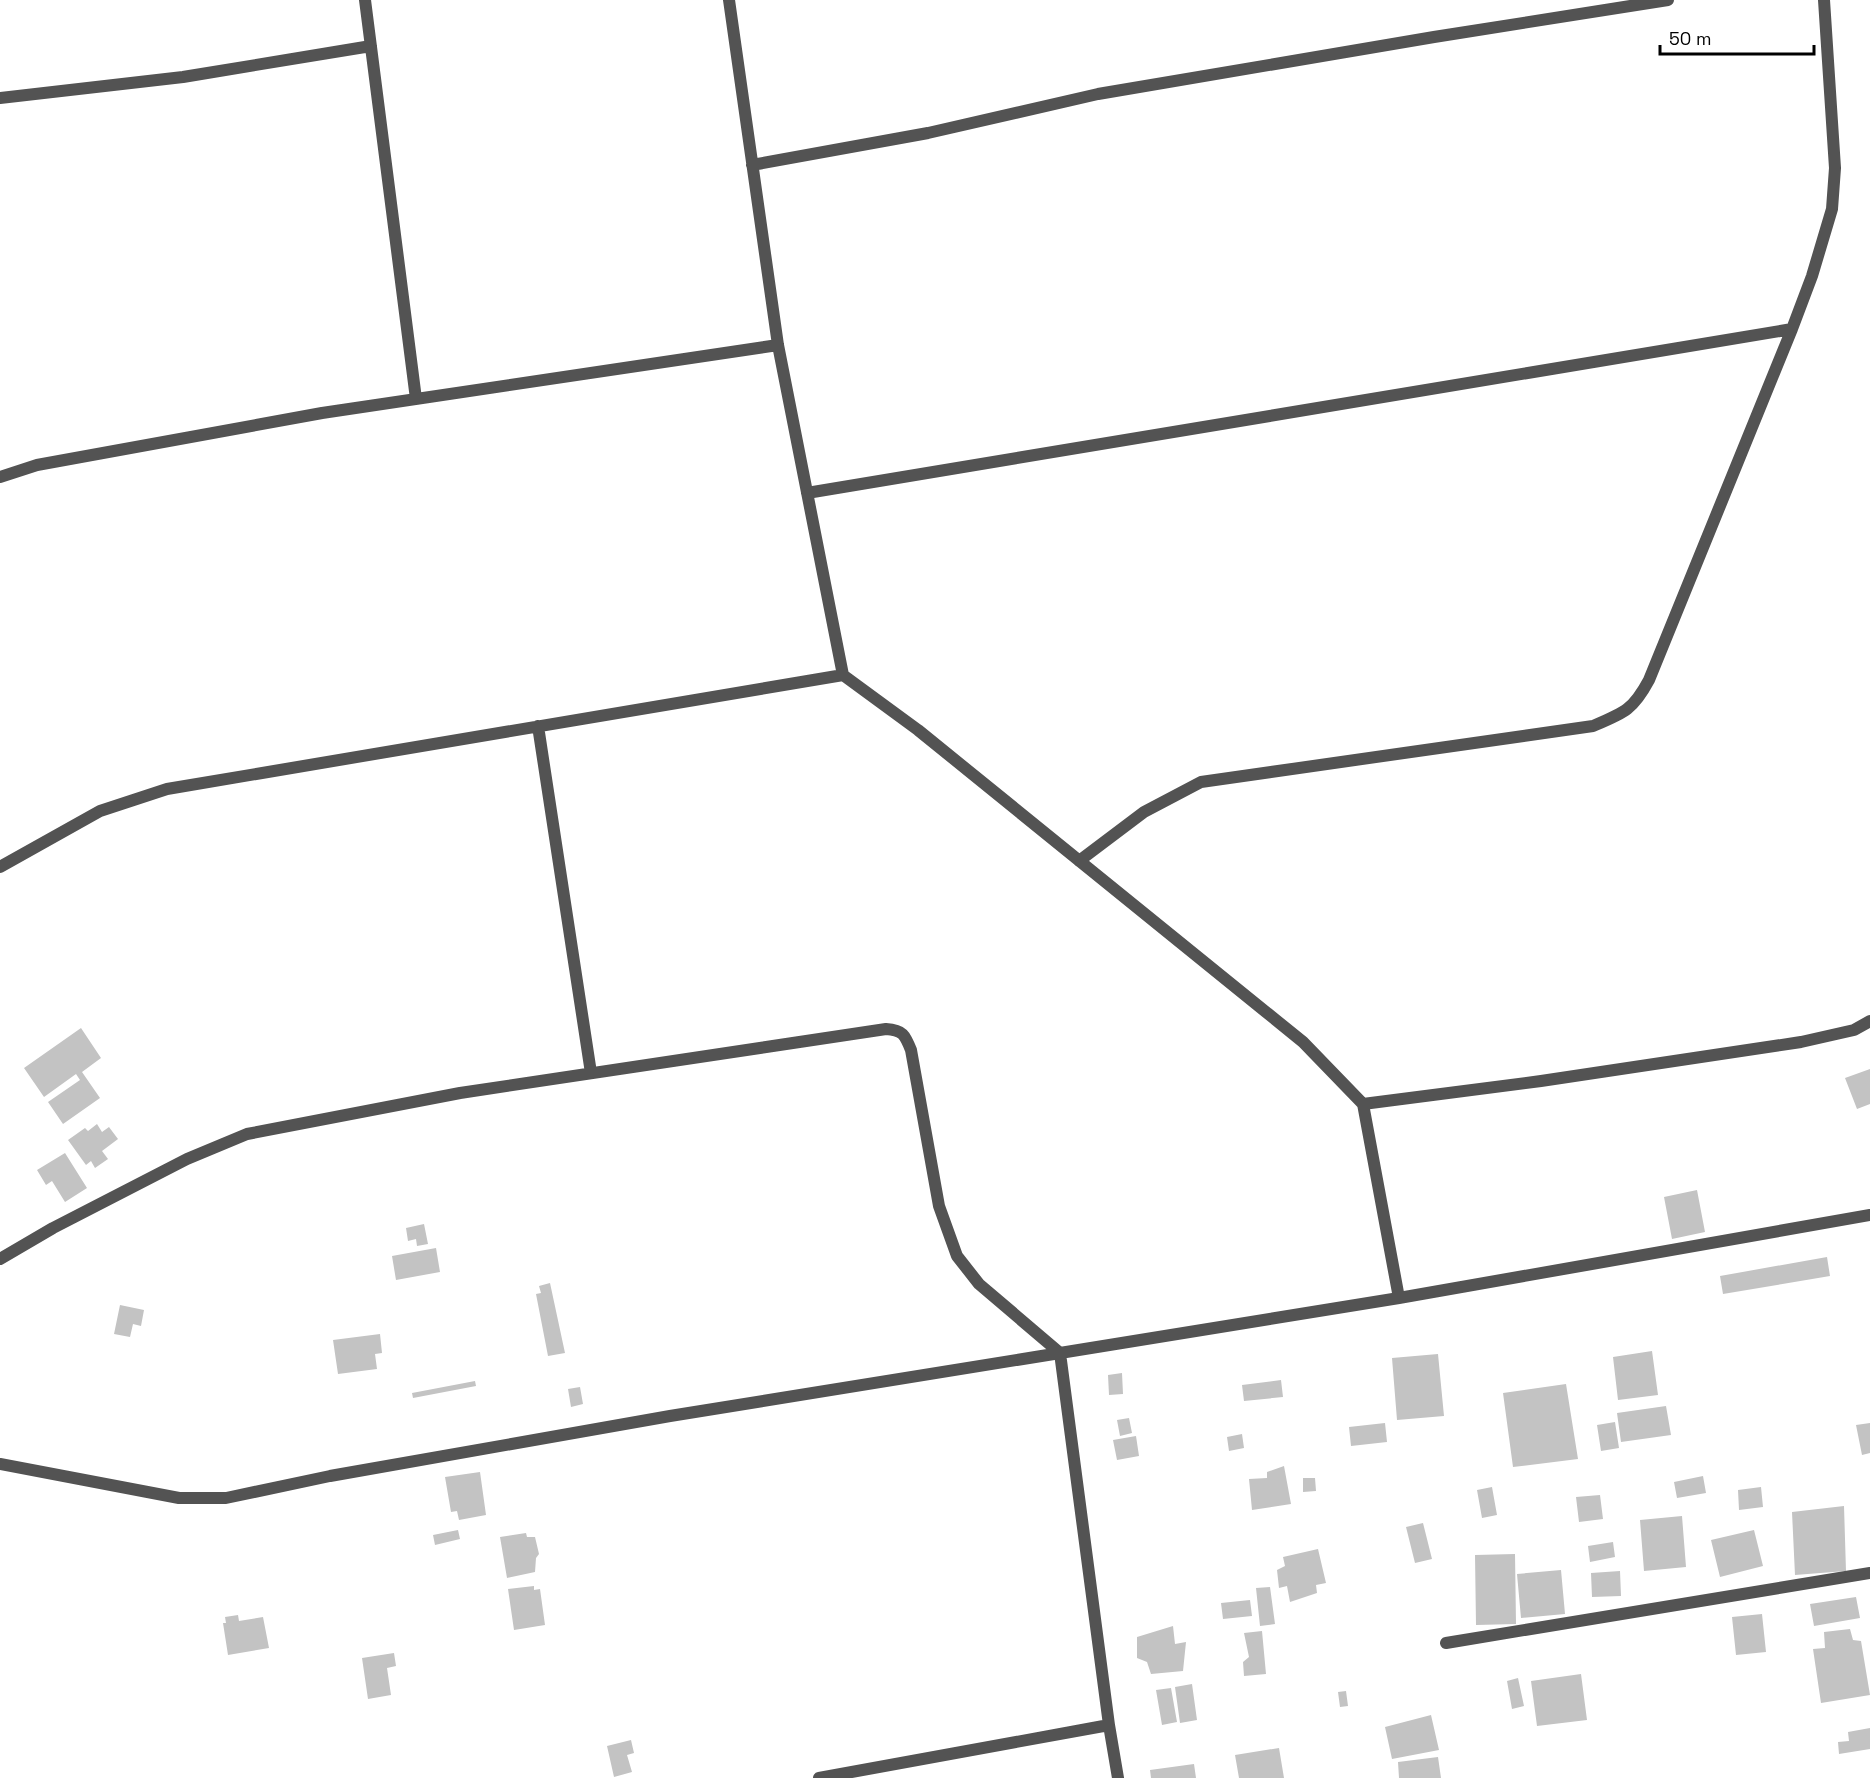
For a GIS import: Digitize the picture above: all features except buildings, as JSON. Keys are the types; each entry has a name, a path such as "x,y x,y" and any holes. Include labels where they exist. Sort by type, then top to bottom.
{"street":[{"path":"365,0 416,399"},
{"path":"729,0 778,345 843,675 918,730 1303,1042 1363,1104 1399,1298"},
{"path":"753,165 928,133 1098,94 1668,0"},
{"path":"1079,861 1144,812 1201,782 1593,726 1620,714 1638,700 1649,680 1792,329 1812,276 1832,210 1835,168 1824,0"},
{"path":"0,98 183,77 371,46"},
{"path":"807,493 1792,329"},
{"path":"0,477 37,465 322,412 778,345"},
{"path":"0,867 100,811 166,789 843,675"},
{"path":"538,726 591,1073"},
{"path":"1363,1104 1541,1081 1801,1042 1854,1030 1870,1021"},
{"path":"0,1259 53,1228 187,1159 247,1134 460,1093 886,1029 898,1030 905,1036 911,1050 939,1206 957,1256 979,1284 1060,1353 1118,1778"},
{"path":"0,1464 179,1498 226,1498 330,1476 659,1418 1399,1298 1870,1215"},
{"path":"1446,1643 1870,1573"},
{"path":"819,1778 1109,1725"}]}
